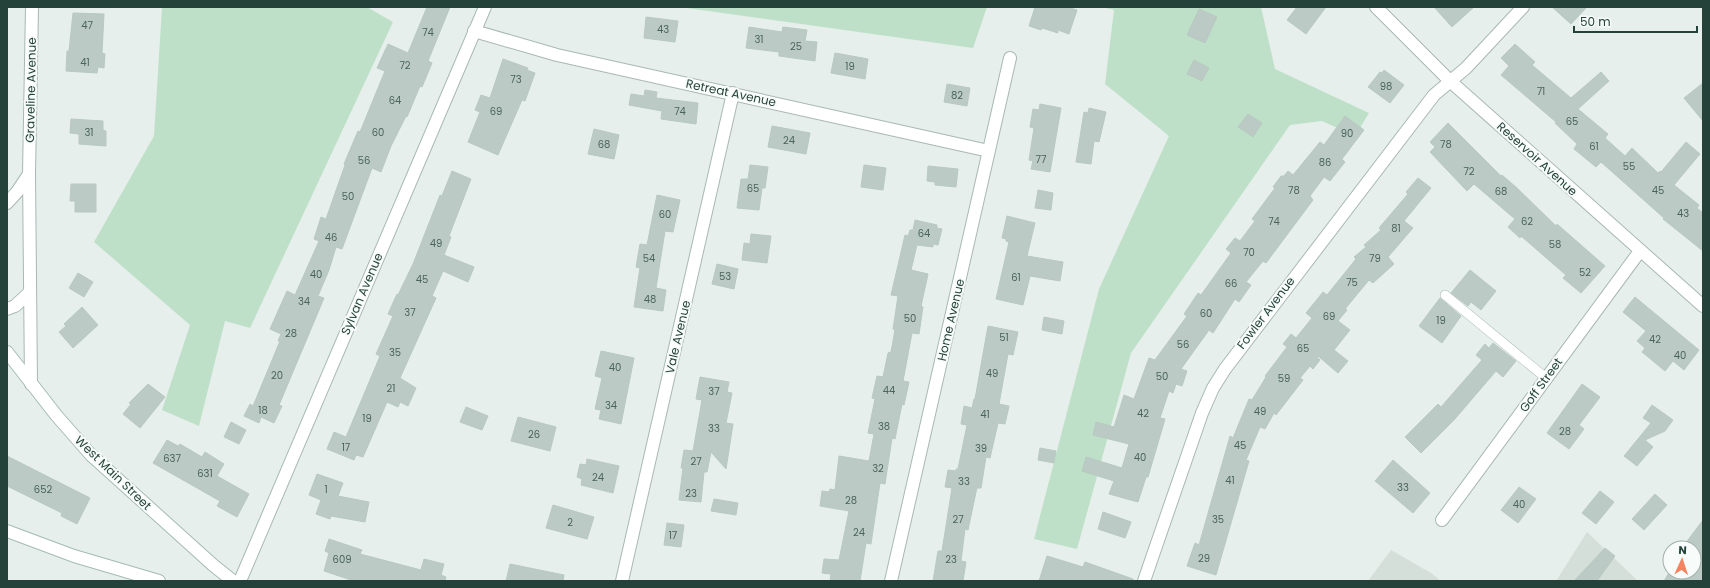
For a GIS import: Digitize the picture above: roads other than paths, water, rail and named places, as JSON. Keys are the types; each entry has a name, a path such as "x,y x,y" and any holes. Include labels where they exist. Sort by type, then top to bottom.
{"street":[{"name":"Graveline Avenue","path":"31,384 28,174 30,148 32,7"},
{"name":"Sylvan Avenue","path":"240,581 485,7"},
{"name":"Reservoir Avenue","path":"1376,7 1450,81 1703,306"},
{"name":"Fowler Avenue","path":"1144,581 1202,413 1217,382 1244,342 1434,95 1466,68 1523,7"},
{"name":"Retreat Avenue","path":"474,31 557,55 989,151"},
{"name":"Home Avenue","path":"891,581 1010,58"},
{"name":"Vale Avenue","path":"622,581 733,93"},
{"name":"Graveline Avenue","path":"7,202 18,192 28,174"},
{"name":"Goff Street","path":"1442,520 1640,251"},
{"path":"7,309 15,306 30,292"},
{"name":"West Main Street","path":"7,352 31,384 91,455 213,565 233,581"},
{"path":"7,531 74,556 159,581"}],"lane":[{"path":"1446,295 1546,378"}]}
